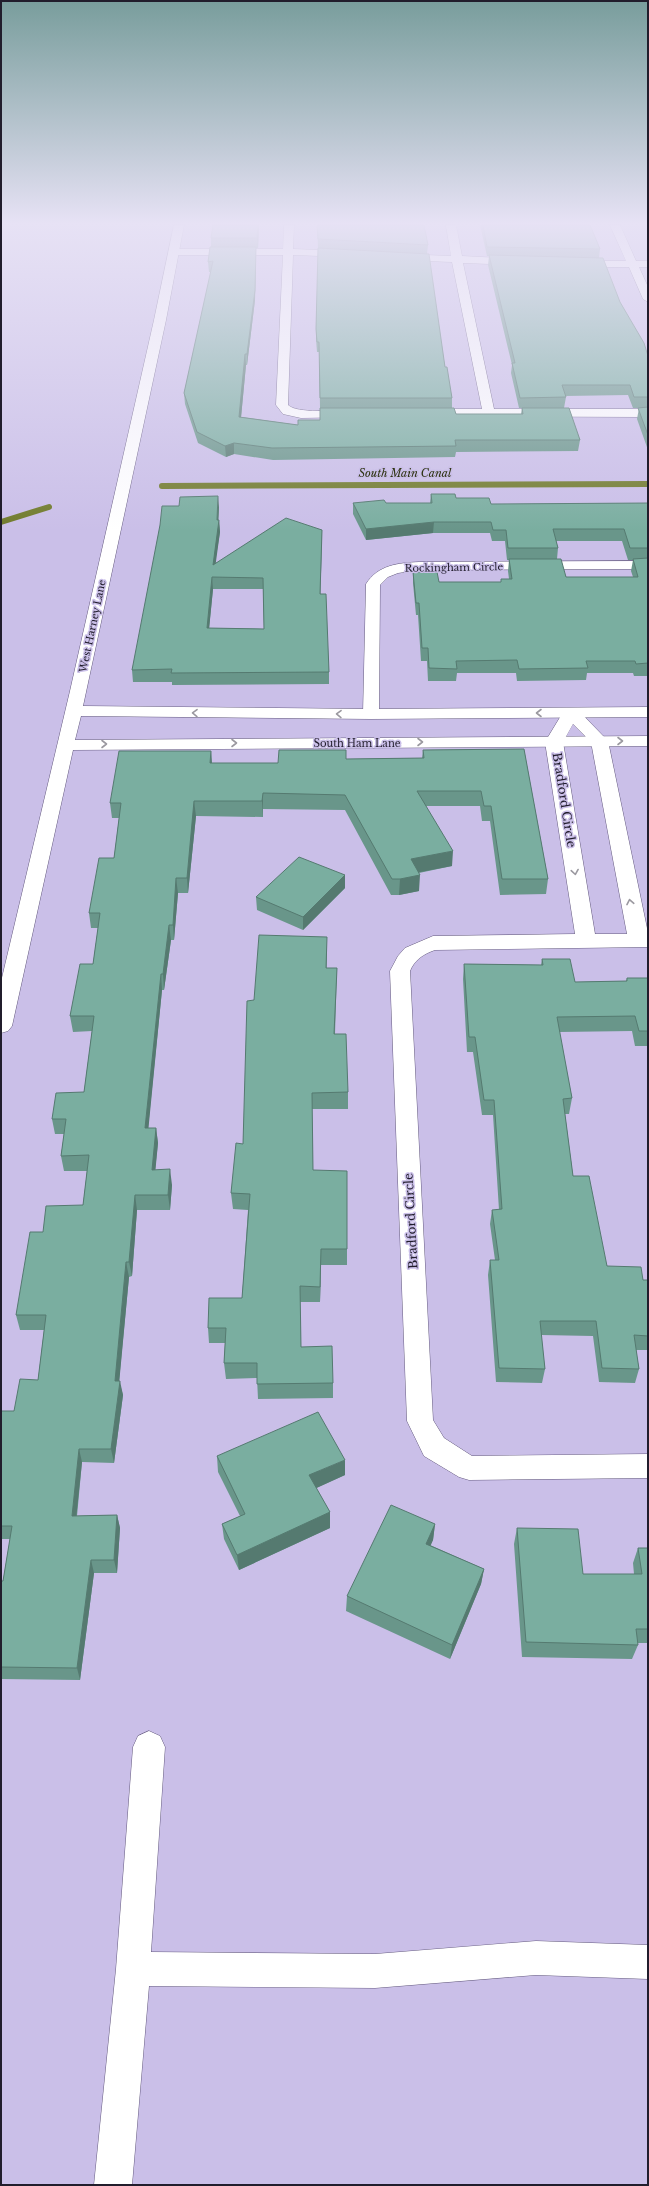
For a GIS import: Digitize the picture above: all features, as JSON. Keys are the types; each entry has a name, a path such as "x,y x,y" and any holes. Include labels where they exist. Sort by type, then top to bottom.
{"street":[{"name":"West Harney Lane","path":"1,1026 73,711 157,327"},
{"path":"285,327 282,405 287,411 301,414 364,414"},
{"path":"471,327 489,413"},
{"path":"411,414 648,413"},
{"name":"Rockingham Circle","path":"371,714 373,584 381,574 395,568 419,566 648,565"},
{"path":"73,711 371,714 648,712"},
{"path":"571,713 599,741"},
{"name":"Bradford Circle","path":"571,713 554,742 586,941"},
{"name":"Bradford Circle","path":"599,741 643,940 433,943 415,949 403,962 400,972 420,1421 434,1447 469,1468 648,1466"},
{"name":"South Ham Lane","path":"65,745 648,741"},
{"path":"113,2185 133,1969 148,1747"},
{"path":"133,1969 375,1971 536,1958 648,1962"}],"building":[{"path":"198,327 250,327 247,354 245,354 239,417 298,425 298,420 320,420 320,408 454,408 456,414 523,414 522,408 569,408 580,440 455,440 456,446 272,448 234,443 225,446 197,432 184,393"},
{"path":"316,327 439,327 445,367 447,367 452,398 320,398 319,342 317,342"},
{"path":"506,327 635,327 644,343 648,356 648,397 634,397 630,385 562,385 566,397 520,398 512,363 515,363"},
{"path":"648,407 648,435 638,408"},
{"path":"431,494 455,494 456,498 489,498 491,504 648,503 648,548 630,548 624,529 553,529 558,548 508,548 506,530 493,530 491,522 434,522 366,529 353,503 384,500 386,503 432,503"},
{"path":"218,496 217,520 219,520 213,565 286,518 322,530 320,594 326,594 329,672 171,673 172,669 132,670 160,525 162,506 179,506 180,497","holes":["212,577 263,578 264,629 207,628"]},
{"path":"648,558 648,663 636,664 635,661 586,661 588,668 519,669 517,660 456,661 457,669 429,668 428,648 422,648 419,603 416,603 413,572 437,572 439,582 501,582 501,579 512,579 509,559 561,559 566,577 638,577 633,559"},
{"path":"524,749 548,879 502,879 491,806 484,806 481,791 417,791 453,851 411,859 420,875 400,879 392,879 345,795 263,793 262,801 194,801 187,878 176,878 173,925 169,925 163,974 161,974 145,1128 156,1128 152,1170 170,1169 168,1195 135,1195 129,1262 126,1262 115,1381 120,1381 111,1449 79,1449 72,1516 117,1515 114,1560 91,1560 77,1668 1,1667 1,1581 3,1581 12,1526 1,1526 1,1411 14,1411 20,1379 38,1380 46,1315 16,1315 30,1232 43,1232 46,1206 83,1205 89,1155 61,1156 66,1119 52,1119 56,1093 84,1092 94,1016 70,1016 80,964 93,964 100,913 89,913 99,858 114,858 121,803 110,803 119,751 211,751 210,763 278,763 279,750 346,750 346,759 424,758 423,750"},
{"path":"299,857 345,875 303,917 256,897"},
{"path":"259,935 327,937 326,968 337,968 334,1034 346,1034 348,1092 312,1093 313,1170 347,1171 347,1249 321,1249 320,1287 300,1286 301,1347 332,1346 333,1383 257,1384 257,1363 224,1363 226,1328 208,1328 209,1298 242,1298 250,1194 231,1193 236,1143 243,1144 247,1001 254,1000"},
{"path":"542,959 570,959 575,982 627,981 627,978 648,978 648,1031 639,1031 635,1016 557,1017 572,1098 563,1099 573,1176 589,1176 607,1266 641,1267 643,1280 648,1280 648,1336 634,1335 639,1369 602,1368 596,1321 540,1321 545,1369 499,1368 490,1260 499,1260 492,1210 502,1209 494,1100 484,1100 475,1037 469,1037 464,964 543,965"},
{"path":"318,1412 345,1460 309,1475 330,1512 237,1555 222,1524 245,1514 217,1456"},
{"path":"391,1505 435,1524 426,1544 484,1569 452,1645 347,1596"},
{"path":"517,1528 578,1529 583,1574 642,1574 638,1548 648,1548 648,1629 636,1629 638,1645 526,1642"}],"waterway":[{"name":"South Main Canal","path":"162,486 648,484"},
{"name":"South Main Canal","path":"1,522 49,507"}]}
